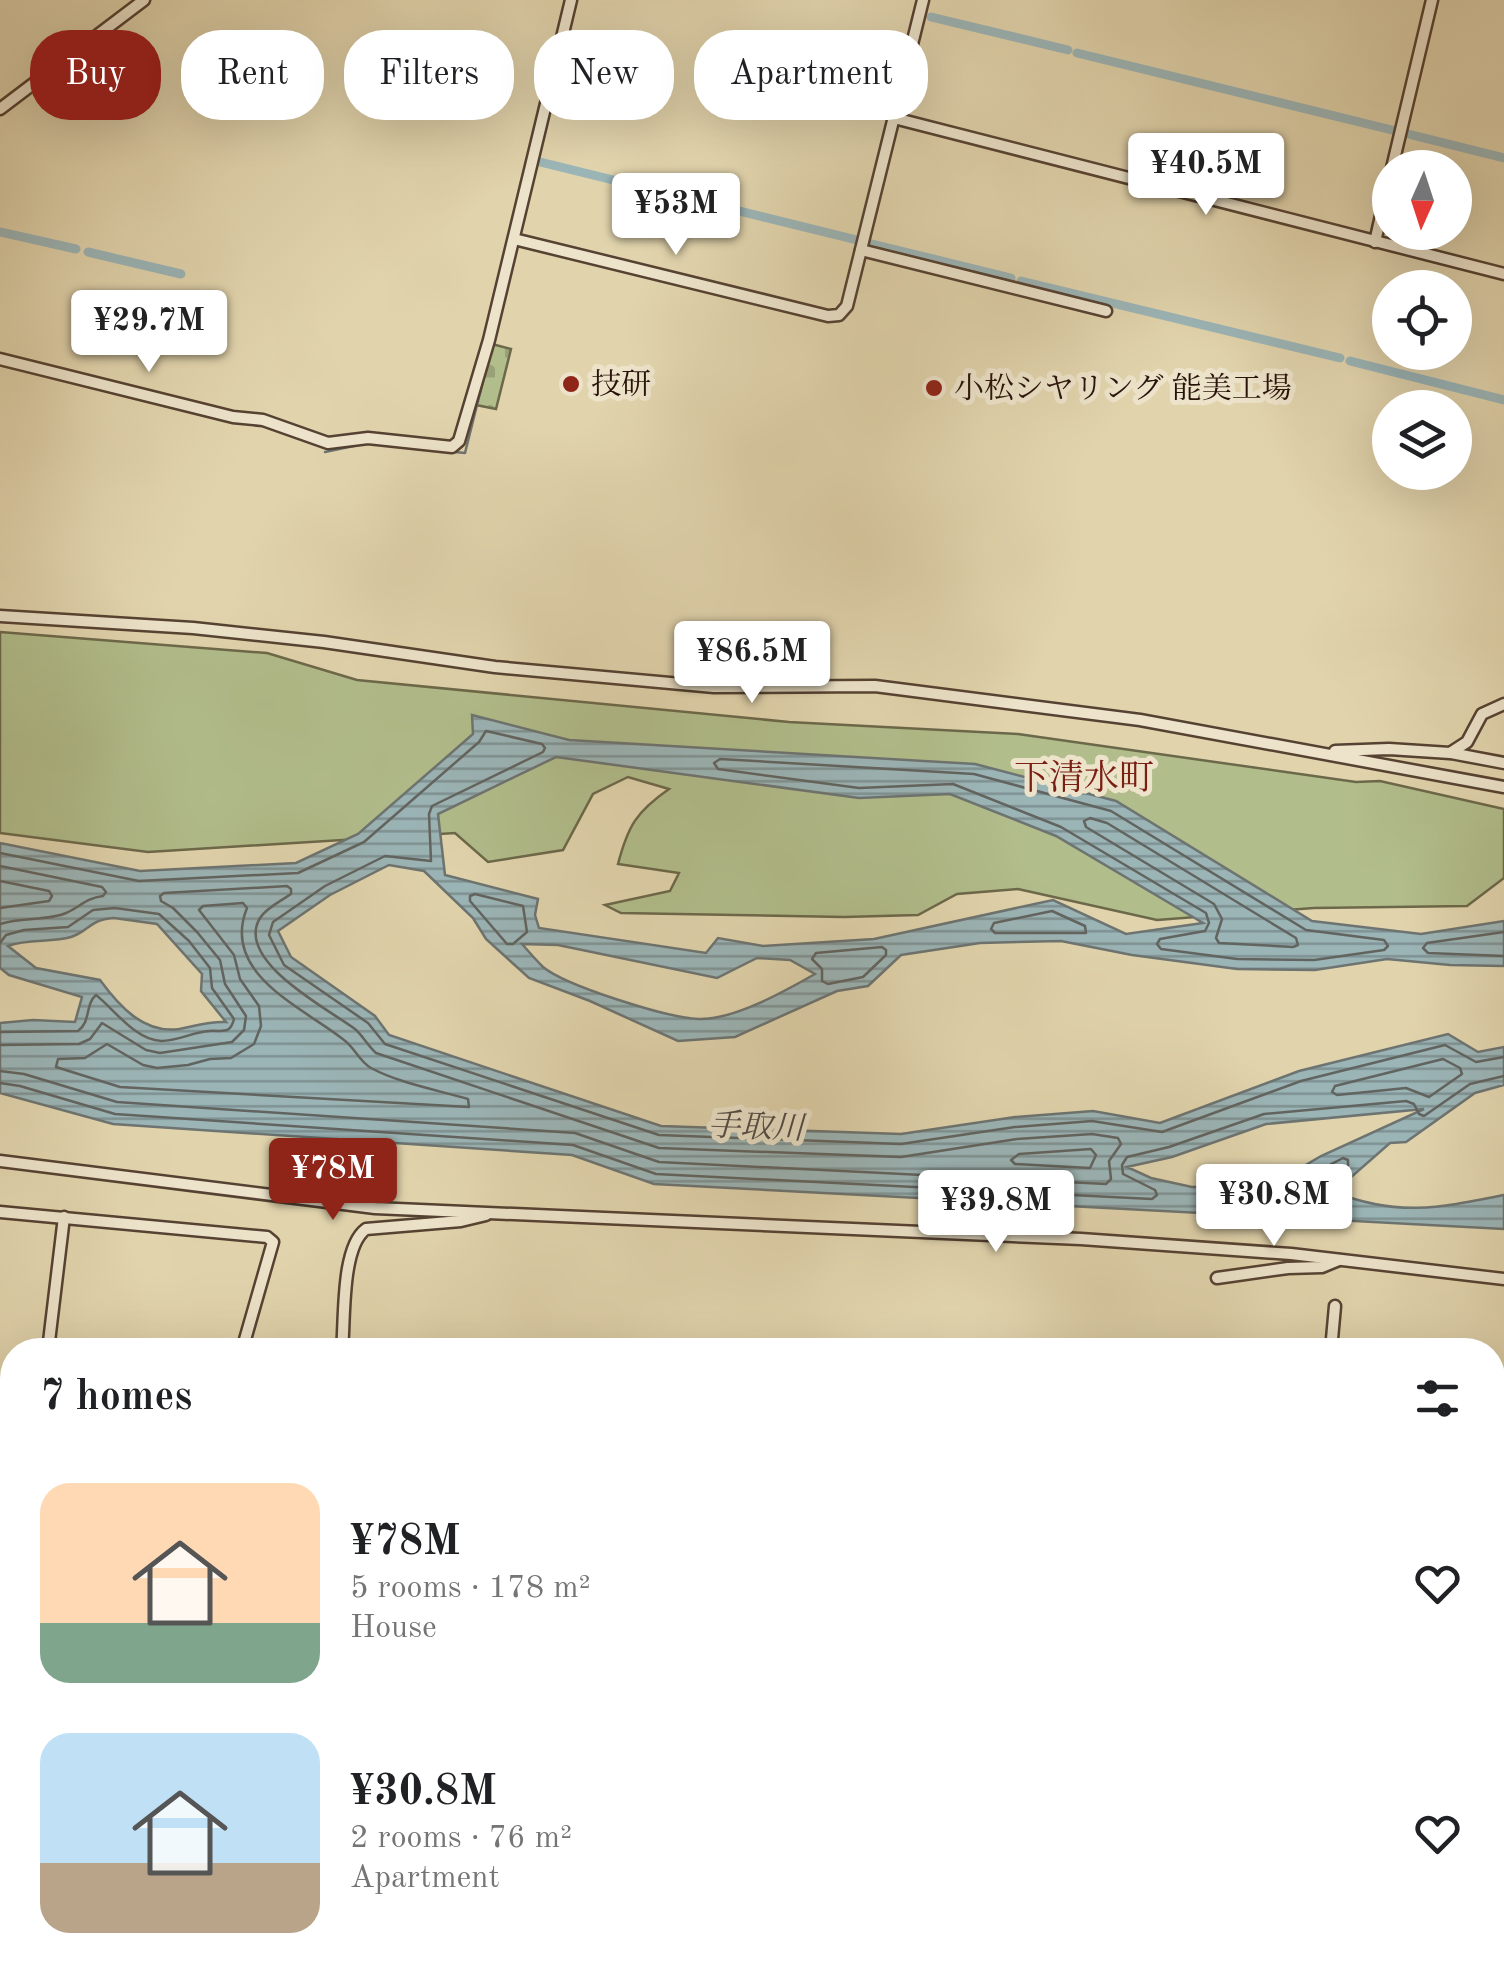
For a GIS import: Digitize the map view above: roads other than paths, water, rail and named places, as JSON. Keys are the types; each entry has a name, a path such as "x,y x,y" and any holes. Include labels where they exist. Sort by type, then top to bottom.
{"street":[{"path":"0,109 144,0"},
{"path":"0,360 233,417 263,420 328,444 368,438 452,447 460,440 490,340 572,0"},
{"path":"915,30 922,0"},
{"path":"1396,150 1432,0"},
{"path":"514,239 828,316 839,315 847,306 894,120"},
{"path":"902,120 1372,241"},
{"path":"861,250 1106,311"},
{"path":"1407,250 1504,274"},
{"path":"0,616 193,628 495,667 714,686 875,686 1140,720 1504,787"},
{"path":"1450,753 1467,742 1482,714 1504,704"},
{"path":"1314,752 1389,749 1450,753 1504,763"},
{"path":"0,1161 375,1208 1081,1238 1340,1260 1504,1279"},
{"path":"0,1212 267,1236 273,1244 246,1338"},
{"path":"343,1338 350,1254 359,1234 366,1229 461,1221 491,1212"},
{"path":"49,1338 64,1218"},
{"path":"1217,1278 1322,1267 1340,1260"},
{"path":"1332,1338 1335,1306"}],"water":[{"path":"472,715 569,740 975,764 1116,801 1312,921 1421,934 1504,921 1504,966 1387,959 1315,970 1237,969 1061,941 980,943 901,955 868,986 837,991 735,1037 678,1041 529,978 486,939 473,918 424,871 389,865 330,895 278,931 291,957 375,1016 389,1035 661,1126 901,1134 1015,1117 1093,1111 1160,1123 1299,1071 1448,1034 1478,1052 1504,1047 1504,1085 1475,1093 1406,1142 1390,1143 1334,1192 1378,1205 1419,1208 1504,1195 1504,1229 654,1184 572,1155 113,1124 0,1093 0,1023 75,1022 82,997 9,975 0,968 0,843 140,871 296,863 358,834 473,734","holes":["556,757 859,798 950,794 1056,836 1203,923 1126,934 1053,900 874,939 763,946 718,938 706,953 539,928 535,915 538,899 445,875 438,814","105,919 157,924 202,974 201,991 226,1022 179,1029 155,1027 124,1008 100,980 36,968 8,946 71,937","522,944 558,945 717,978 757,958 790,960 815,974 743,1010 699,1019 594,992 543,967","1424,1109 1321,1156 1270,1186 1192,1187 1151,1178 1127,1167 1172,1157 1266,1124"]}],"waterway":[{"path":"931,17 1068,50"},
{"path":"1077,53 1396,131"},
{"path":"1404,133 1504,158"},
{"path":"536,161 857,240"},
{"path":"0,232 76,249"},
{"path":"872,244 1011,278"},
{"path":"88,252 181,274"},
{"path":"1021,281 1340,358"},
{"path":"0,354 42,364"},
{"path":"1350,361 1504,400"},
{"path":"455,452 465,453 485,373"},
{"path":"325,452 368,443"}],"place":[{"name":"技研","path":"571,384"},
{"name":"小松シヤリング 能美工場","path":"934,388"}],"district":[{"name":"下清水町","path":"1084,777"}],"water label":[{"name":"手取川","path":"756,1126"}]}
